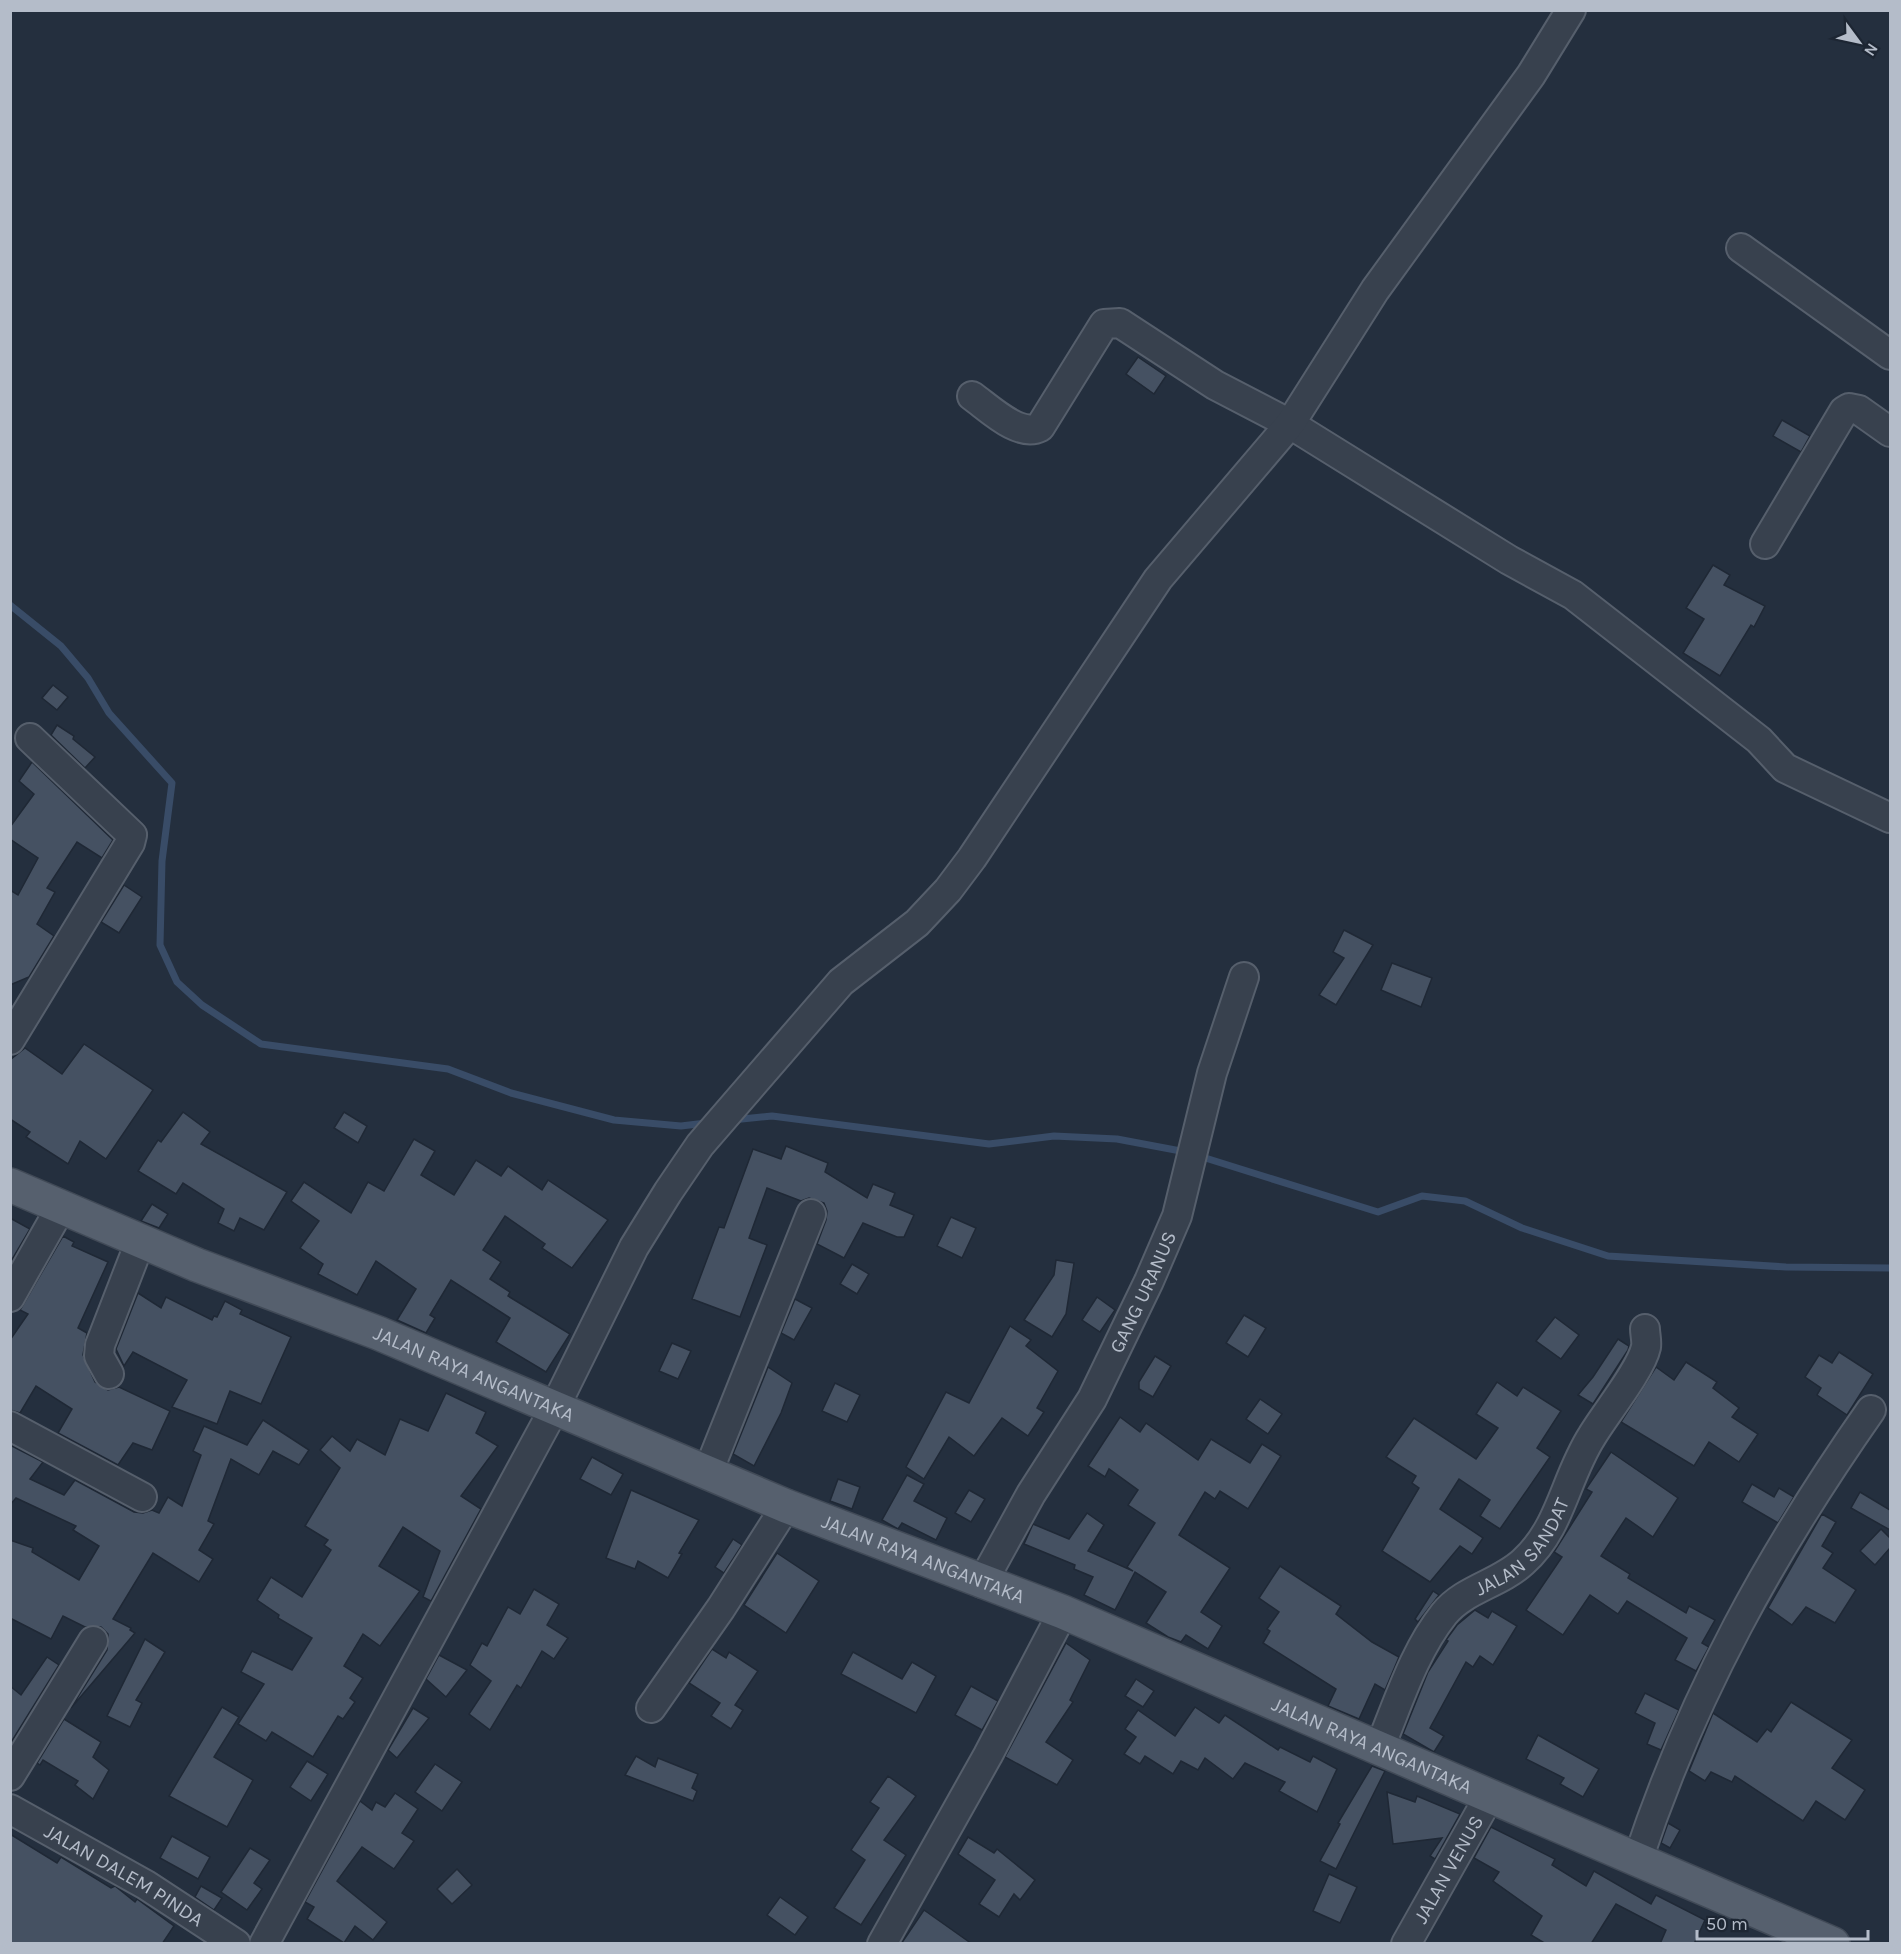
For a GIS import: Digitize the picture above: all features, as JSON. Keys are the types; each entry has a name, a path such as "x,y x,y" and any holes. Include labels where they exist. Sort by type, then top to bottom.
{"main road":[{"name":"JALAN RAYA ANGANTAKA","path":"10,1185 140,1242 249,1286 378,1333 786,1506 982,1583 1063,1612 1833,1944"}],"street":[{"path":"264,1944 554,1409 634,1247 700,1145 841,982 917,923 948,890 972,858 1158,579 1290,424 1375,290 1531,75 1571,10"},
{"path":"1741,248 1890,355"},
{"path":"972,396 1018,428 1034,430 1040,427 1104,324 1111,322 1120,324 1215,385 1290,424 1509,560 1573,595 1759,740 1785,768 1890,818"},
{"path":"1765,544 1844,411 1850,408 1858,410 1890,432"},
{"path":"13,1029 130,843 132,835 30,738"},
{"name":"GANG URANUS","path":"982,1583 1031,1494 1092,1400 1149,1281 1177,1216 1212,1073 1244,977"},
{"path":"10,1297 61,1207"},
{"path":"708,1472 810,1214"},
{"path":"109,1374 99,1356 100,1345 140,1242"},
{"name":"JALAN SANDAT","path":"1379,1749 1417,1657 1445,1612 1462,1598 1522,1563 1545,1537 1559,1515 1590,1439 1636,1368 1646,1347 1645,1329"},
{"path":"1638,1859 1660,1794 1729,1637 1776,1552 1871,1410"},
{"path":"10,1426 142,1497"},
{"path":"651,1708 721,1608 786,1506"},
{"path":"882,1944 988,1755 1063,1612"},
{"path":"10,1776 93,1641"},
{"name":"JALAN VENUS","path":"1406,1944 1490,1795"},
{"name":"JALAN DALEM PINDA","path":"10,1809 146,1885 236,1944"}],"building":[{"path":"1138,357 1166,376 1154,394 1126,374"},
{"path":"1782,420 1810,436 1801,452 1773,436"},
{"path":"1713,565 1730,575 1724,585 1765,606 1754,627 1751,625 1720,676 1683,653 1704,619 1686,608"},
{"path":"53,685 68,697 57,710 42,698"},
{"path":"57,725 74,736 73,739 95,757 85,768 51,735"},
{"path":"32,762 113,840 102,858 77,842 47,888 55,892 37,924 54,936 29,977 10,985 10,890 18,895 38,858 10,839 10,827 34,794 19,781"},
{"path":"124,885 142,897 119,933 101,922"},
{"path":"1344,930 1373,945 1336,1005 1319,995 1344,958 1333,952"},
{"path":"1392,963 1432,978 1421,1007 1381,990"},
{"path":"84,1044 153,1090 106,1159 80,1141 68,1164 26,1137 30,1132 10,1119 10,1060 25,1048 62,1074"},
{"path":"183,1112 210,1132 201,1144 287,1192 264,1230 240,1218 234,1231 218,1223 224,1209 183,1183 176,1194 138,1171 158,1140 161,1142"},
{"path":"344,1112 367,1126 358,1143 334,1128"},
{"path":"414,1139 435,1151 421,1175 454,1195 476,1160 501,1176 508,1166 542,1190 548,1180 608,1220 572,1268 542,1248 545,1244 505,1216 483,1250 501,1262 490,1279 510,1292 508,1296 570,1334 546,1372 496,1342 510,1318 451,1280 430,1315 435,1318 426,1333 397,1320 416,1289 376,1261 357,1295 318,1274 323,1264 300,1248 319,1221 291,1201 304,1182 351,1213 368,1182 384,1191"},
{"path":"786,1146 828,1163 825,1172 867,1198 873,1184 895,1193 890,1205 914,1215 904,1237 897,1237 863,1223 844,1258 817,1244 826,1220 827,1211 824,1203 809,1198 801,1201 767,1188 749,1238 767,1245 740,1317 692,1299 719,1227 724,1228 753,1149 781,1159"},
{"path":"152,1204 168,1214 159,1228 141,1221"},
{"path":"951,1217 976,1228 962,1258 937,1246"},
{"path":"10,1218 30,1229 10,1263"},
{"path":"63,1236 74,1242 72,1246 108,1262 78,1328 87,1333 83,1355 95,1382 108,1390 119,1387 170,1411 152,1450 133,1443 118,1465 58,1433 72,1409 36,1386 20,1413 10,1410 10,1340 28,1314 20,1310"},
{"path":"1056,1260 1074,1263 1066,1314 1052,1337 1024,1320 1054,1275"},
{"path":"852,1264 869,1274 857,1294 840,1284"},
{"path":"138,1293 161,1308 166,1297 212,1320 214,1316 217,1317 225,1301 242,1310 240,1314 291,1337 261,1404 230,1391 217,1424 172,1407 187,1380 133,1352 124,1366 116,1349"},
{"path":"1097,1297 1115,1310 1100,1332 1082,1320"},
{"path":"795,1299 812,1308 794,1340 781,1333"},
{"path":"1244,1315 1266,1328 1248,1357 1226,1343"},
{"path":"1555,1317 1579,1335 1561,1359 1536,1341"},
{"path":"1010,1326 1031,1340 1026,1346 1058,1371 1037,1408 1044,1412 1028,1436 1002,1418 974,1456 949,1437 924,1479 906,1467 946,1392 969,1403"},
{"path":"1618,1339 1629,1346 1628,1350 1593,1404 1578,1395"},
{"path":"672,1343 691,1351 678,1379 659,1371"},
{"path":"1839,1352 1873,1374 1847,1415 1817,1395 1821,1388 1805,1377 1819,1355 1832,1363"},
{"path":"1155,1356 1171,1366 1153,1397 1139,1389 1139,1382"},
{"path":"1686,1362 1717,1382 1713,1388 1739,1408 1732,1417 1758,1434 1739,1462 1709,1442 1694,1466 1621,1422 1656,1367 1674,1380"},
{"path":"768,1367 792,1383 781,1413 754,1466 733,1454"},
{"path":"1497,1382 1517,1396 1523,1387 1561,1411 1537,1448 1550,1457 1500,1529 1480,1516 1490,1500 1459,1479 1440,1509 1483,1538 1472,1554 1460,1546 1430,1582 1382,1551 1419,1488 1412,1483 1416,1476 1386,1457 1414,1418 1476,1459 1498,1428 1476,1414"},
{"path":"835,1383 860,1395 847,1422 822,1411"},
{"path":"446,1393 486,1412 476,1433 498,1446 461,1496 481,1509 431,1601 423,1597 440,1551 403,1527 379,1566 420,1591 380,1646 363,1634 344,1666 363,1678 350,1698 355,1702 343,1719 338,1716 313,1757 272,1732 266,1741 238,1724 264,1684 241,1672 252,1651 292,1670 312,1638 278,1618 279,1615 257,1600 271,1577 302,1597 331,1550 324,1545 328,1540 305,1526 340,1468 320,1450 332,1436 350,1451 357,1439 385,1455 400,1419 428,1431"},
{"path":"1260,1399 1282,1414 1268,1434 1246,1419"},
{"path":"1120,1417 1140,1432 1146,1423 1198,1460 1211,1439 1250,1463 1262,1444 1281,1456 1248,1509 1220,1491 1215,1499 1205,1492 1179,1535 1230,1568 1201,1612 1222,1626 1208,1649 1186,1635 1181,1642 1168,1637 1146,1623 1166,1592 1135,1572 1115,1610 1084,1595 1093,1577 1074,1569 1075,1565 1024,1544 1033,1524 1069,1539 1087,1513 1104,1525 1088,1551 1133,1571 1127,1567 1155,1523 1128,1505 1138,1490 1109,1469 1105,1477 1088,1466"},
{"path":"263,1420 309,1450 299,1465 273,1451 259,1475 231,1459 208,1521 214,1524 199,1550 213,1559 199,1582 153,1553 113,1619 131,1628 130,1630 135,1633 71,1708 107,1650 108,1634 101,1627 85,1627 63,1616 51,1639 10,1618 10,1540 33,1548 32,1552 79,1580 99,1546 73,1530 76,1526 16,1498 10,1505 10,1445 43,1462 30,1479 64,1495 75,1480 134,1512 143,1513 152,1510 159,1513 168,1497 182,1506 201,1455 193,1451 204,1426 247,1445"},
{"path":"1611,1452 1678,1498 1653,1537 1626,1518 1601,1556 1630,1574 1628,1578 1686,1613 1689,1606 1715,1620 1702,1643 1709,1647 1696,1671 1675,1660 1687,1638 1627,1601 1618,1614 1590,1595 1563,1635 1526,1610 1562,1557 1554,1552 1592,1492 1586,1489"},
{"path":"592,1457 623,1474 611,1495 580,1479"},
{"path":"907,1475 924,1484 914,1501 947,1518 936,1540 902,1523 898,1529 882,1520"},
{"path":"838,1479 860,1487 852,1509 830,1501"},
{"path":"1752,1484 1774,1497 1779,1488 1794,1497 1778,1523 1742,1502"},
{"path":"631,1490 699,1520 679,1553 682,1554 668,1578 638,1561 635,1569 606,1558"},
{"path":"969,1490 985,1499 971,1522 955,1513"},
{"path":"1860,1492 1890,1510 1890,1530 1851,1508"},
{"path":"1822,1514 1836,1522 1822,1546 1833,1553 1823,1568 1856,1590 1835,1623 1806,1607 1792,1625 1768,1608"},
{"path":"1881,1529 1890,1538 1890,1548 1875,1565 1860,1551"},
{"path":"733,1539 742,1545 724,1573 715,1567"},
{"path":"777,1553 819,1581 786,1633 744,1605"},
{"path":"1280,1566 1341,1606 1336,1614 1372,1642 1399,1657 1385,1690 1375,1684 1359,1719 1328,1706 1336,1689 1263,1643 1270,1631 1267,1629 1279,1612 1259,1598"},
{"path":"534,1589 559,1604 547,1625 568,1638 554,1659 542,1651 521,1688 517,1685 490,1730 469,1714 491,1681 470,1665 482,1643 487,1646 508,1607 520,1614"},
{"path":"1433,1591 1439,1595 1418,1622 1415,1619"},
{"path":"1475,1610 1488,1618 1492,1611 1517,1626 1493,1665 1480,1656 1473,1667 1466,1662 1430,1728 1444,1736 1434,1752 1403,1734 1428,1672 1448,1641 1446,1640 1457,1625"},
{"path":"145,1639 165,1652 136,1700 142,1703 130,1727 107,1716"},
{"path":"1066,1643 1090,1660 1070,1700 1073,1702 1046,1742 1073,1760 1057,1785 1005,1757"},
{"path":"712,1649 726,1658 729,1652 758,1671 735,1705 743,1710 731,1729 711,1716 720,1703 689,1683"},
{"path":"853,1652 902,1679 912,1662 936,1676 916,1713 841,1674"},
{"path":"439,1655 467,1670 446,1697 426,1679"},
{"path":"47,1657 59,1665 10,1744 10,1686 21,1695"},
{"path":"1136,1679 1154,1691 1143,1707 1125,1696"},
{"path":"971,1686 998,1701 982,1730 955,1715"},
{"path":"1645,1693 1679,1710 1661,1750 1647,1744 1655,1723 1635,1713"},
{"path":"1791,1702 1852,1740 1832,1768 1865,1790 1845,1820 1816,1801 1803,1821 1735,1776 1732,1782 1711,1772 1705,1781 1689,1771 1713,1713 1757,1742 1767,1729 1771,1732"},
{"path":"222,1707 239,1717 214,1757 253,1780 227,1827 169,1796"},
{"path":"1195,1707 1219,1723 1225,1715 1278,1750 1280,1747 1310,1762 1313,1756 1337,1769 1317,1812 1279,1791 1285,1782 1245,1763 1233,1779 1205,1758 1198,1770 1181,1761 1173,1774 1145,1756 1140,1764 1124,1754 1136,1737 1125,1729 1138,1710 1175,1736"},
{"path":"413,1708 429,1718 397,1758 388,1750"},
{"path":"64,1719 101,1742 93,1757 109,1770 93,1799 75,1785 78,1781 43,1760 40,1765 37,1763"},
{"path":"1538,1735 1599,1769 1583,1797 1560,1784 1564,1778 1526,1759"},
{"path":"636,1756 655,1767 658,1758 698,1774 692,1788 697,1791 693,1801 625,1775"},
{"path":"307,1761 328,1774 311,1801 290,1787"},
{"path":"435,1764 462,1782 442,1811 415,1792"},
{"path":"1372,1766 1385,1771 1336,1869 1320,1861 1340,1824 1338,1823"},
{"path":"888,1776 916,1796 884,1840 906,1855 861,1925 834,1908 865,1860 851,1850 879,1808 870,1802"},
{"path":"1387,1792 1415,1802 1417,1796 1460,1814 1435,1859 1430,1856 1442,1838 1393,1844"},
{"path":"395,1793 418,1809 402,1833 414,1841 394,1869 362,1847 337,1881 387,1922 373,1940 355,1926 344,1943 307,1919 314,1907 305,1902 360,1801 372,1810 376,1802 385,1807"},
{"path":"1668,1823 1680,1830 1670,1848 1661,1843"},
{"path":"1491,1827 1555,1859 1552,1865 1586,1886 1594,1871 1651,1904 1656,1895 1705,1920 1694,1944 1660,1944 1666,1930 1616,1904 1591,1944 1546,1944 1531,1935 1542,1916 1493,1881 1499,1872 1474,1858"},
{"path":"10,1834 57,1863 61,1857 111,1888 115,1886 135,1902 137,1899 174,1926 162,1944 10,1944"},
{"path":"172,1836 210,1857 198,1879 160,1858"},
{"path":"968,1837 994,1853 997,1849 1035,1880 1020,1900 1014,1894 999,1917 979,1904 995,1880 958,1854"},
{"path":"250,1848 270,1860 254,1883 262,1889 247,1910 221,1892"},
{"path":"457,1869 472,1885 452,1904 437,1889"},
{"path":"1329,1874 1357,1887 1340,1923 1313,1911"},
{"path":"201,1886 222,1898 214,1910 195,1897"},
{"path":"780,1897 808,1917 795,1935 767,1915"},
{"path":"924,1910 972,1944 901,1944"}],"waterway":[{"path":"10,605 61,646 88,678 109,713 172,783 162,861 160,945 177,982 202,1005 261,1044 448,1069 511,1093 614,1120 681,1126 706,1123"},
{"path":"732,1120 772,1116 989,1144 1054,1136 1117,1139 1186,1152"},
{"path":"1199,1156 1378,1212 1422,1196 1465,1201 1522,1228 1608,1256 1786,1267 1890,1268"}]}
